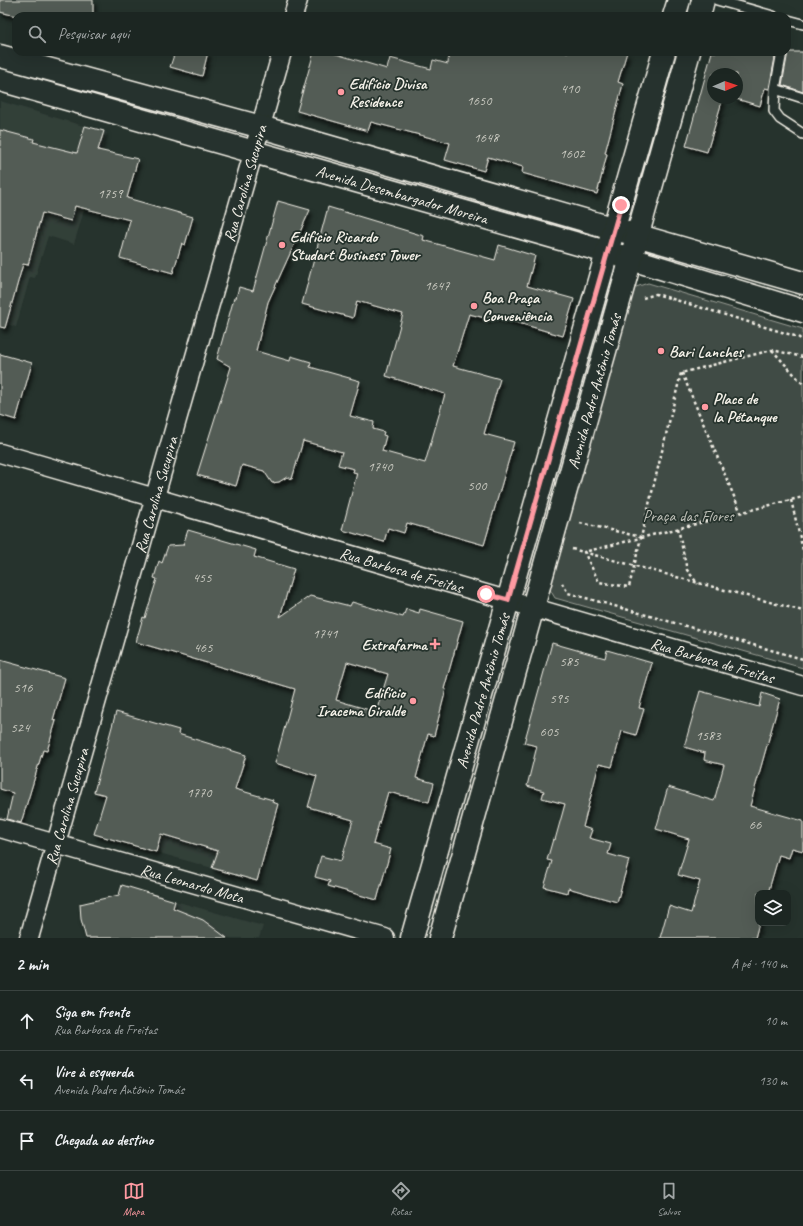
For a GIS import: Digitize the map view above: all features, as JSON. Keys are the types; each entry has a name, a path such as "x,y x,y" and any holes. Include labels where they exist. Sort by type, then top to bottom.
{"main road":[{"path":"675,12 679,0"},
{"path":"700,12 704,0"},
{"name":"Avenida Desembargador Moreira","path":"0,56 261,127 614,230 637,235 803,283"},
{"name":"Avenida Padre Antônio Tomás","path":"412,938 663,56"},
{"name":"Avenida Padre Antônio Tomás","path":"440,938 688,56"},
{"name":"Avenida Desembargador Moreira","path":"0,80 631,259 803,311"}],"street":[{"path":"294,12 298,0"},
{"name":"Rua Carolina Sucupira","path":"29,938 281,56"},
{"name":"Rua Barbosa de Freitas","path":"0,453 803,686"},
{"name":"Rua Leonardo Mota","path":"0,828 385,938"}],"lane":[{"path":"717,0 759,12"},
{"path":"791,23 803,24"},
{"path":"781,56 775,89 774,112 780,119 803,134"},
{"path":"775,89 803,98"}],"path":[{"path":"642,299 656,294 798,337 803,341"},
{"path":"682,373 772,350 803,357"},
{"path":"772,350 803,384"},
{"path":"682,373 741,513"},
{"path":"584,552 599,582 629,588 682,373"},
{"path":"584,552 803,497"},
{"path":"791,500 803,550"},
{"path":"577,529 581,516"},
{"path":"578,523 641,538"},
{"path":"678,528 687,570 699,584"},
{"path":"569,556 573,542"},
{"path":"571,548 803,611"},
{"path":"564,576 562,582 568,593 803,659"}],"shaded area":[{"path":"0,101 107,133 74,244 48,236 35,278 30,277 16,327 0,322"},
{"path":"188,737 246,755 212,868 156,852"},
{"path":"175,901 263,926 259,938 164,938"}],"green space":[{"name":"Praça das Flores","path":"648,283 803,329 803,668 555,598 549,588 633,288"}],"building":[{"path":"0,0 93,0 93,12 12,12 12,15 0,12"},
{"path":"791,52 803,52 803,92 782,85 787,56 791,56"},
{"path":"174,56 207,56 202,76 170,67"},
{"path":"313,56 343,56 387,69 390,58 431,69 433,60 448,64 449,56 626,56 618,82 623,84 605,153 607,154 597,194 522,173 523,167 488,157 484,171 445,160 450,143 371,122 368,131 297,111"},
{"path":"711,56 775,56 769,89 765,88 760,106 743,101 743,68 708,68"},
{"path":"707,70 707,104 721,104 707,152 686,146"},
{"path":"85,126 104,131 98,150 138,159 127,198 193,217 185,245 182,243 173,273 120,258 130,220 75,206 71,221 42,213 28,265 23,264 5,328 0,327 0,130 34,139 33,142 77,153"},
{"path":"278,201 310,210 268,302 256,351 290,361 291,356 311,362 310,367 360,381 350,416 374,422 373,429 384,432 383,435 386,436 382,451 425,463 445,394 386,376 403,314 357,301 353,318 302,304 328,207 424,236 423,240 495,260 499,245 535,256 527,286 574,299 563,336 491,315 489,319 469,314 453,366 500,379 484,434 514,442 484,545 407,523 404,533 388,528 384,542 342,530 357,473 353,472 354,469 338,465 342,452 303,441 292,479 287,477 279,482 272,483 264,471 242,465 236,486 197,475 231,367 217,359 234,298 236,298 239,287 253,291"},
{"path":"0,354 32,363 16,420 0,415"},
{"path":"188,530 256,550 254,557 294,569 280,617 310,596 350,606 352,602 403,617 406,609 419,613 420,609 463,621 444,689 446,689 434,736 428,734 416,778 434,783 429,802 388,792 373,844 391,849 377,900 328,886 330,881 315,877 321,856 341,861 353,820 308,807 317,776 275,763 295,689 136,642 143,617 145,618 157,579 154,578 159,561 162,563 168,546 183,545","holes":["347,662 388,674 376,712 336,700"]},
{"path":"552,643 605,658 607,650 652,663 639,708 644,709 636,735 622,731 612,767 599,764 583,827 592,830 589,838 611,844 608,854 629,860 617,902 568,888 567,893 544,887 552,861 547,860 553,839 555,840 565,804 542,798 544,791 527,786 537,746 524,743"},
{"path":"0,660 65,678 53,720 56,721 47,751 43,750 21,823 7,819 13,793 0,789"},
{"path":"700,691 759,707 762,693 780,699 750,806 803,821 803,851 792,848 789,858 779,855 769,890 755,890 755,926 758,926 755,938 660,938 669,906 691,913 700,881 678,875 689,839 656,829 668,787 714,801 724,765 704,760 705,753 684,747"},
{"path":"116,712 179,730 178,734 246,755 235,789 273,800 272,802 278,804 257,881 212,868 218,851 161,834 156,852 94,834 106,795 94,792"},
{"path":"122,885 175,901 173,908 203,920 227,938 86,938 81,919 80,904 119,895"}],"place":[{"name":"Edifício Divisa Residence","path":"341,92"},
{"name":"Edifício Ricardo Studart Business Tower","path":"282,245"},
{"name":"Boa Praça Conveniência","path":"474,306"},
{"name":"Bari Lanches","path":"661,351"},
{"name":"Place de la Pétanque","path":"705,407"},
{"name":"Extrafarma","path":"435,644"},
{"name":"Edifício Iracema Giralde","path":"413,701"}],"route":[{"path":"486,594 508,600 621,205"}]}
